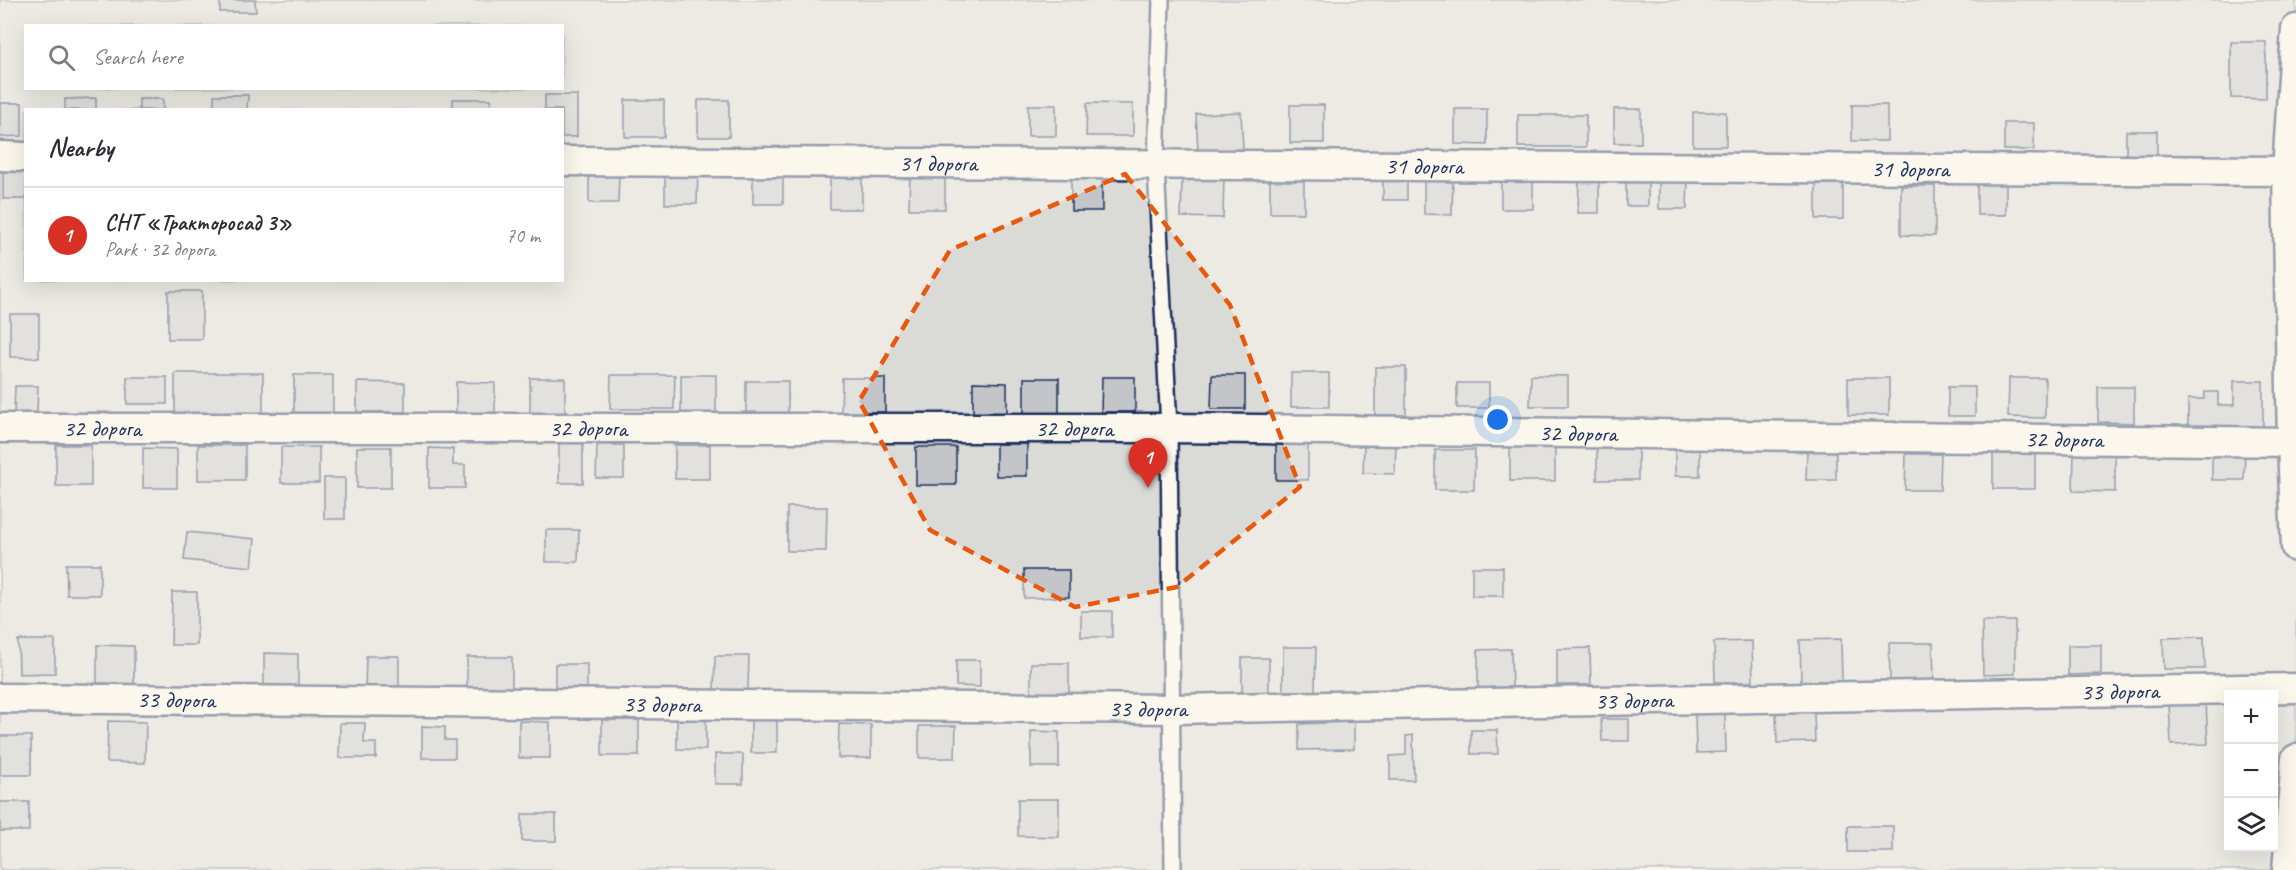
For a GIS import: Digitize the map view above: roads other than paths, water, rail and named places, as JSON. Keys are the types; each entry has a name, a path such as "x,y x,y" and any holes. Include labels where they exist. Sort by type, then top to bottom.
{"street":[{"path":"2296,29 2287,171 2296,547"},
{"path":"0,156 24,157"},
{"name":"31 дорога","path":"564,161 2287,171"},
{"name":"32 дорога","path":"0,428 1169,428 2292,442"},
{"name":"33 дорога","path":"0,698 1173,708 2296,688"},
{"path":"2287,870 2296,759"}],"lane":[{"path":"1161,0 1156,166 1169,428 1173,870"}],"place":[{"name":"СНТ «Тракторосад 3»","path":"1148,488"}]}
